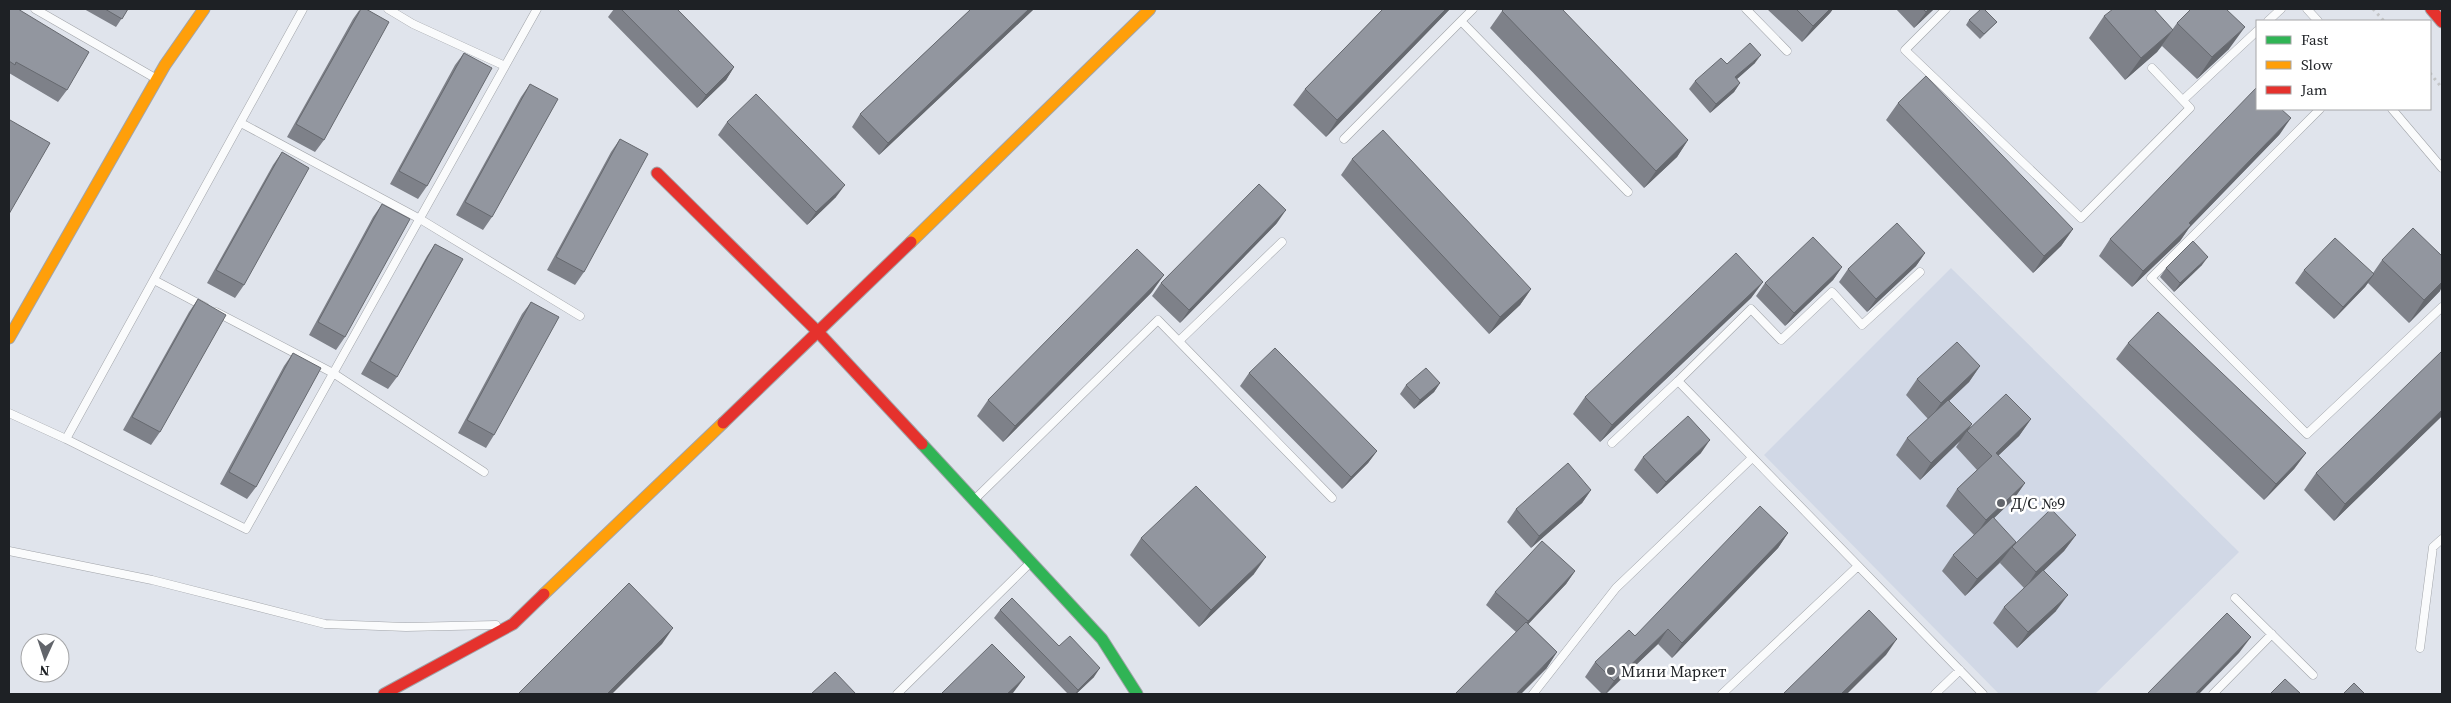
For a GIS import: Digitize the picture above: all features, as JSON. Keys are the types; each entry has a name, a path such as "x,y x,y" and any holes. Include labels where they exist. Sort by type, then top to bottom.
{"main road":[{"path":"9,338 157,79 204,9"},
{"path":"384,694 513,624 818,332 1150,9"},
{"path":"2431,9 2442,22"},
{"path":"656,173 818,332 974,500 1102,639 1138,694"}],"lane":[{"path":"35,9 157,79"},
{"path":"66,439 242,123 303,9"},
{"path":"388,9 414,24 505,66"},
{"path":"9,413 66,439 246,529 537,9"},
{"path":"1344,139 1473,9"},
{"path":"1746,9 1787,51"},
{"path":"1946,9 1905,50 2081,218 2190,108 2152,68"},
{"path":"2269,20 2282,9"},
{"path":"2308,9 2317,20"},
{"path":"1461,21 1628,192"},
{"path":"2183,100 2256,32"},
{"path":"2319,110 2151,278 2307,434 2442,306"},
{"path":"2393,110 2442,168"},
{"path":"242,123 420,219 580,316"},
{"path":"1179,342 1282,242"},
{"path":"1612,443 1751,309 1781,340 1832,292 1862,325 1920,272"},
{"path":"154,280 333,373 484,472"},
{"path":"974,500 1158,320 1332,498"},
{"path":"1678,381 1983,694"},
{"path":"1534,694 1616,588 1752,458"},
{"path":"2420,648 2433,548 2442,539"},
{"path":"9,551 152,580 325,624 406,627 513,624"},
{"path":"897,694 1031,562"},
{"path":"1722,694 1858,566"},
{"path":"2235,598 2313,675"},
{"path":"2212,694 2272,634"},
{"path":"1936,694 1960,670"}],"path":[{"path":"2374,9 2383,20"},
{"path":"2431,74 2442,88"}],"shaded area":[{"name":"Д/С №9","path":"1951,268 2239,552 2095,694 1999,694 1764,455"}],"building":[{"path":"9,9 18,9 89,52 67,90 16,62 15,65 9,61"},
{"path":"105,9 128,9 122,19"},
{"path":"361,9 366,9 389,22 324,140 296,124"},
{"path":"621,9 677,9 734,67 706,95"},
{"path":"971,9 1029,9 888,143 860,114"},
{"path":"1383,9 1446,9 1337,120 1305,89"},
{"path":"1504,9 1562,9 1688,140 1656,171 1502,11"},
{"path":"1796,9 1830,9 1813,26"},
{"path":"1981,9 1984,9 1997,22 1984,34 1969,20"},
{"path":"2113,9 2154,9 2173,30 2141,58 2104,16"},
{"path":"2191,9 2226,9 2245,27 2212,57 2177,23"},
{"path":"1750,43 1761,55 1735,77 1740,83 1716,104 1695,81 1721,58 1727,64"},
{"path":"464,53 492,68 427,186 399,171"},
{"path":"1926,76 2073,229 2044,256 1898,103"},
{"path":"530,84 558,99 492,217 465,202"},
{"path":"2256,88 2256,110 2282,110 2291,118 2189,223 2191,225 2143,271 2110,239"},
{"path":"756,94 845,185 816,212 727,122"},
{"path":"9,121 50,143 9,214"},
{"path":"1383,130 1531,289 1500,317 1352,159"},
{"path":"620,139 648,154 584,272 556,257"},
{"path":"282,152 309,168 244,285 216,270"},
{"path":"1259,184 1286,210 1189,310 1161,283"},
{"path":"382,204 410,219 345,337 318,322"},
{"path":"1897,223 1925,253 1876,299 1848,269"},
{"path":"2413,228 2442,256 2442,282 2424,300 2382,260"},
{"path":"1813,237 1842,267 1794,313 1765,283"},
{"path":"2335,238 2374,274 2343,307 2304,270"},
{"path":"2193,241 2208,257 2180,283 2166,268"},
{"path":"435,244 463,259 397,377 370,361"},
{"path":"1137,249 1164,275 1015,426 988,400"},
{"path":"1736,253 1763,282 1612,425 1585,397"},
{"path":"198,299 226,315 160,432 132,417"},
{"path":"531,302 559,317 494,435 467,420"},
{"path":"2158,312 2306,453 2276,484 2128,343"},
{"path":"1957,342 1980,366 1941,403 1917,379"},
{"path":"1275,348 1377,451 1351,477 1249,373"},
{"path":"2442,351 2442,410 2345,504 2316,473"},
{"path":"293,353 321,368 256,487 229,472"},
{"path":"1426,368 1440,383 1420,400 1406,385"},
{"path":"2006,394 2031,419 1996,453 2025,483 1986,520 1957,489 1992,456 1967,431"},
{"path":"1948,400 1972,424 1931,463 1907,438"},
{"path":"1688,416 1710,440 1666,482 1643,457"},
{"path":"1568,463 1591,490 1539,536 1516,509"},
{"path":"1196,486 1266,557 1211,610 1141,538"},
{"path":"1760,506 1788,533 1682,643 1668,629 1614,681 1595,662 1629,630 1635,636"},
{"path":"2051,509 2076,535 2036,572 2012,547"},
{"path":"1993,517 2016,542 1977,579 1953,555"},
{"path":"1542,541 1575,571 1528,621 1495,592"},
{"path":"2043,570 2068,595 2028,632 2004,607"},
{"path":"629,583 673,628 607,694 518,694"},
{"path":"1012,598 1059,646 1070,636 1100,668 1078,690 1000,610"},
{"path":"1869,610 1897,639 1841,694 1783,694"},
{"path":"2227,613 2251,637 2195,694 2147,694"},
{"path":"1526,622 1557,652 1516,694 1455,694"},
{"path":"992,644 1025,677 1007,694 941,694"},
{"path":"835,672 856,694 811,694"},
{"path":"2285,679 2301,694 2270,694"},
{"path":"2354,683 2365,694 2343,694"}],"traffic: fast":[{"path":"922,444 1102,639 1137,694"}],"traffic: slow":[{"path":"9,338 165,65 204,9"},
{"path":"911,242 1150,9"},
{"path":"544,594 723,423"}],"traffic: jam":[{"path":"2431,9 2442,22"},
{"path":"657,173 818,332 922,444"},
{"path":"723,423 911,242"},
{"path":"384,694 513,624 544,594"}],"place":[{"name":"Д/С №9","path":"2001,503"},
{"name":"Мини Маркет","path":"1611,671"}]}
